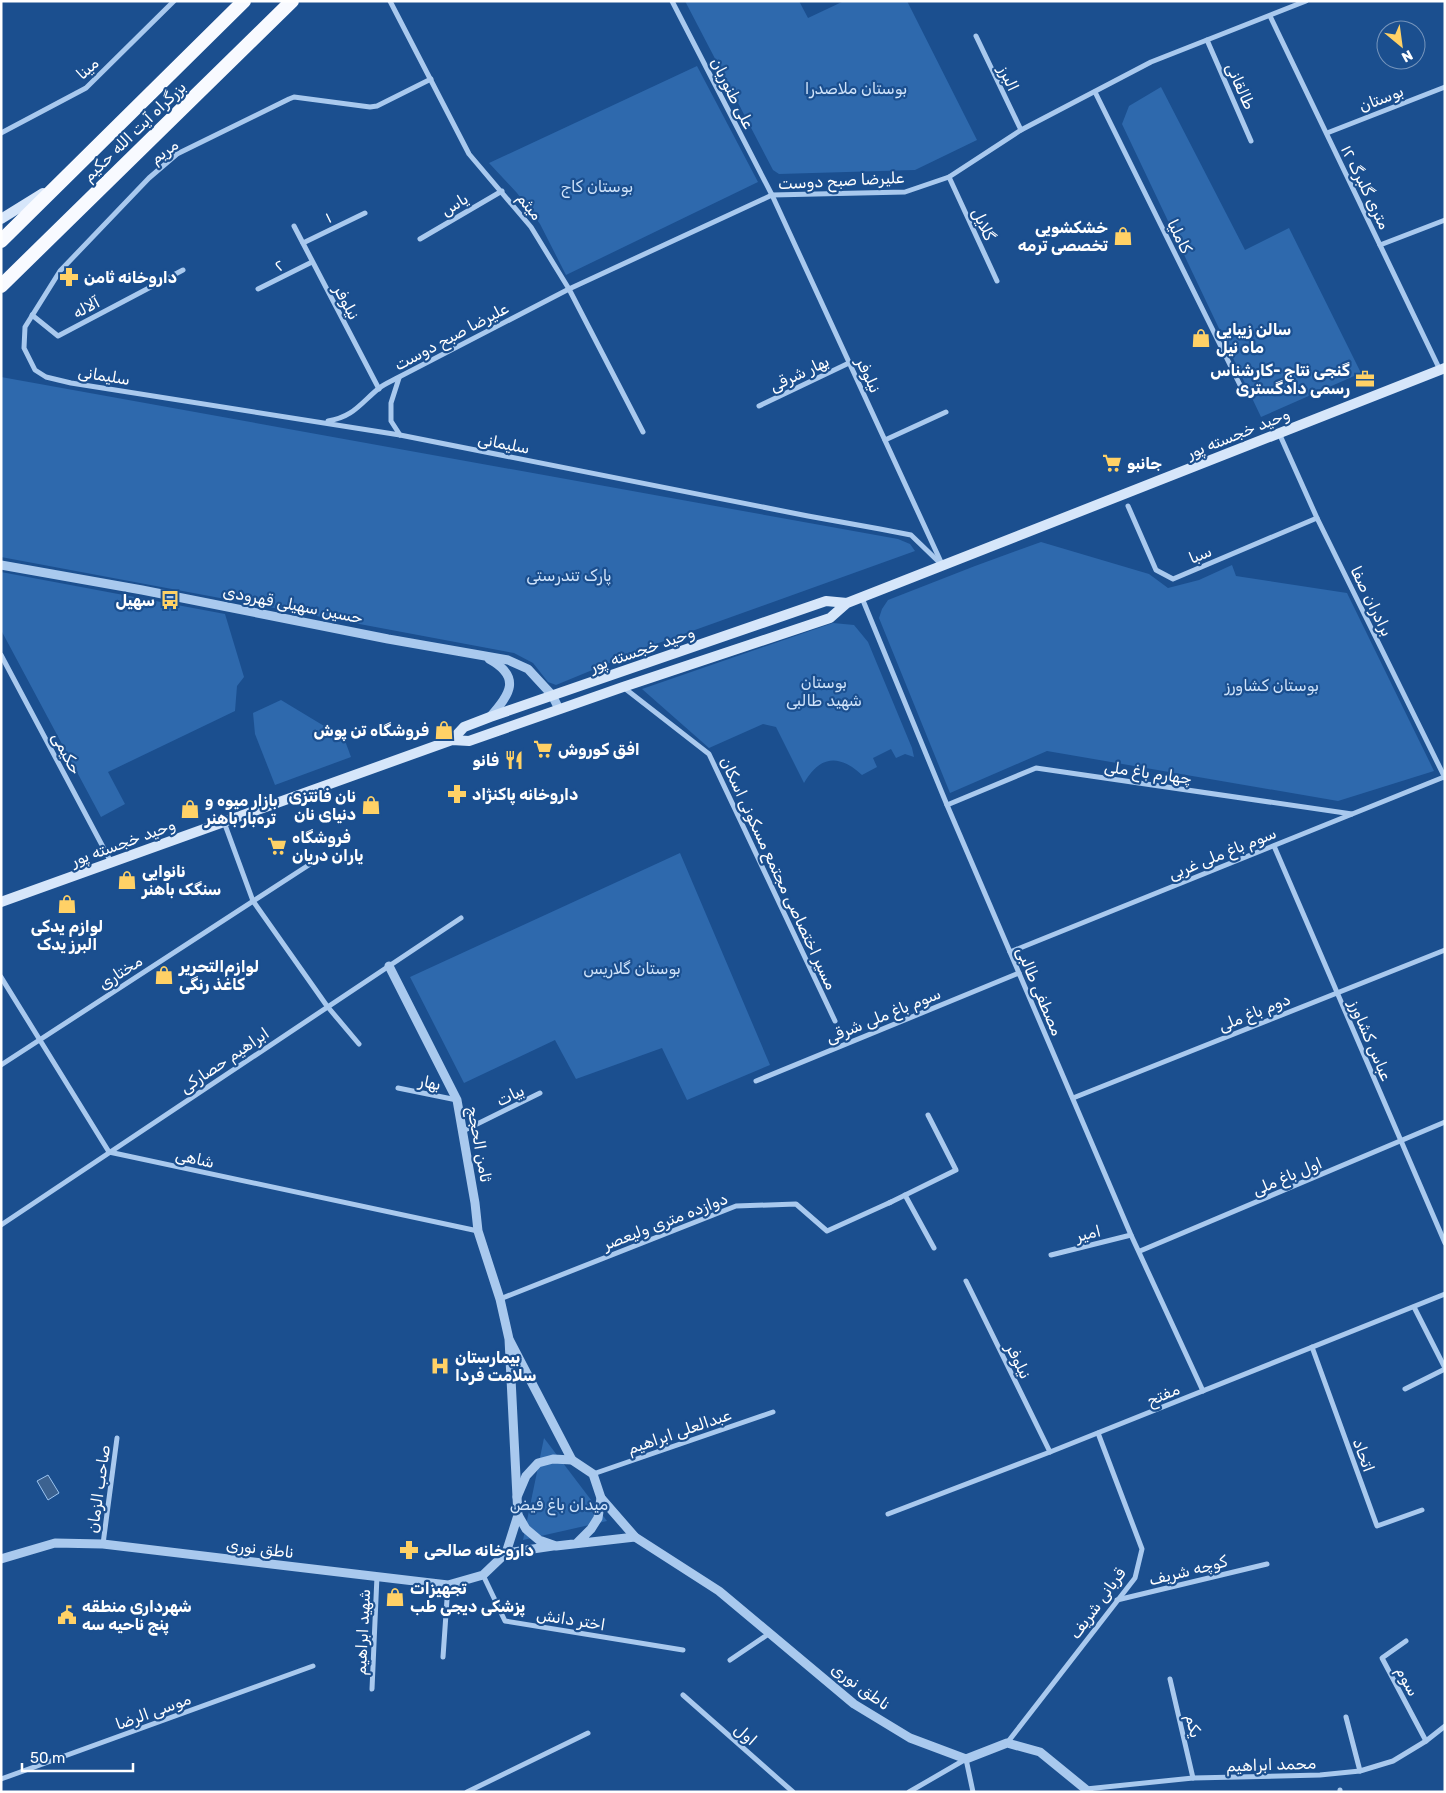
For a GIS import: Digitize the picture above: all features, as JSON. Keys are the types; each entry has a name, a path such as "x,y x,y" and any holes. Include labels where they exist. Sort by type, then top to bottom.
{"highway":[{"name":"بزرگراه آیت الله حکیم","path":"1,241 244,1"},
{"name":"بزرگراه آیت الله حکیم","path":"1,286 292,1"}],"main road":[{"path":"1,219 67,177"},
{"name":"وحید خجسته پور","path":"1,902 452,740 470,741 623,687 830,618 847,604 1442,369"},
{"name":"وحید خجسته پور","path":"452,740 464,727 552,695 826,601 847,604"}],"street":[{"name":"مینا","path":"1,133 86,88 174,1"},
{"name":"میثم","path":"390,1 469,154 531,227 569,289 643,432"},
{"name":"علی طنوریان","path":"672,1 772,196"},
{"name":"علیرضا صبح دوست","path":"325,422 339,419 356,410 379,389 399,377 569,289 772,196 905,192 949,177 1020,130 1151,62 1304,2"},
{"name":"۱۲ متری گلبرگ","path":"1270,16 1442,369"},
{"name":"البرز","path":"976,36 1020,130"},
{"name":"طالقانی","path":"1207,40 1251,141"},
{"name":"مریم","path":"46,377 36,370 24,348 25,327 32,315 60,272 149,178 177,154 289,99 370,107 377,106 431,79"},
{"name":"بوستان","path":"1326,133 1445,87"},
{"name":"کاملیا","path":"1095,92 1243,391"},
{"name":"گلایل","path":"949,177 997,281"},
{"name":"یاس","path":"420,239 502,191"},
{"name":"نیلوفر","path":"772,196 943,566"},
{"name":"۱","path":"303,243 365,213"},
{"path":"1380,245 1445,220"},
{"name":"نیلوفر","path":"294,226 379,389"},
{"name":"۲","path":"258,289 312,262"},
{"name":"آلاله","path":"32,315 58,336 183,270"},
{"name":"بهار شرقی","path":"759,406 849,363"},
{"name":"سلیمانی","path":"46,377 71,383 400,435 911,535 943,566"},
{"path":"399,377 391,403 391,422 400,435"},
{"path":"885,440 946,412"},
{"name":"برادران صفا","path":"1280,433 1318,518 1444,778"},
{"name":"سبا","path":"1128,506 1156,570 1173,579 1318,518"},
{"name":"حسین سهیلی قهرودی","path":"1,565 508,660 528,669 552,695 559,709"},
{"name":"مصطفی طالبی","path":"862,598 946,805 1131,1234 1203,1392"},
{"name":"حکیمی","path":"1,655 111,862"},
{"path":"482,655 504,669 511,684 506,699 490,717"},
{"name":"مسیر اختصاصی مجتمع مسکونی اسکان","path":"623,687 709,754 835,1021"},
{"name":"چهارم باغ ملی","path":"946,805 1036,768 1352,814"},
{"name":"سوم باغ ملی غربی","path":"1010,952 1444,778"},
{"path":"224,822 253,901 328,1006 359,1044"},
{"name":"عباس کشاورز","path":"1274,846 1445,1243"},
{"name":"مختاری","path":"1,1065 318,859"},
{"name":"ابراهیم حصارکی","path":"1,1225 461,918"},
{"name":"دوم باغ ملی","path":"1073,1098 1445,950"},
{"name":"ثامن الحجج","path":"389,966 457,1100 478,1231 500,1299 509,1339"},
{"name":"سوم باغ ملی شرقی","path":"756,1081 1019,973"},
{"path":"1,977 109,1152"},
{"name":"بهار","path":"398,1088 457,1100"},
{"name":"بیات","path":"463,1131 540,1093"},
{"path":"883,1205 956,1170 928,1115"},
{"name":"اول باغ ملی","path":"1140,1251 1445,1122"},
{"name":"شاهی","path":"109,1152 478,1231"},
{"path":"905,1195 934,1248"},
{"name":"دوازده متری ولیعصر","path":"500,1299 736,1206 796,1204 827,1231 891,1202"},
{"name":"امیر","path":"1051,1255 1131,1234"},
{"name":"نیلوفر","path":"966,1281 1050,1452"},
{"name":"مفتح","path":"888,1514 1098,1434 1445,1294"},
{"path":"1405,1389 1445,1369 1414,1307"},
{"path":"509,1339 572,1460 593,1474 601,1498 635,1537"},
{"path":"509,1339 518,1515 506,1553 635,1537"},
{"name":"اتحاد","path":"1312,1348 1377,1526 1422,1510"},
{"name":"عبدالعلی ابراهیم","path":"593,1474 773,1412"},
{"name":"قربانی شریف","path":"1007,1743 1135,1578 1142,1549 1098,1434"},
{"name":"صاحب الزمان","path":"103,1544 117,1438"},
{"path":"517,1497 526,1476 538,1463 553,1459 572,1460"},
{"path":"577,1543 591,1529 598,1518 601,1498"},
{"path":"518,1515 526,1529 539,1540 556,1546"},
{"name":"ناطق نوری","path":"635,1537 719,1591 854,1704 910,1738 966,1759"},
{"name":"ناطق نوری","path":"1,1559 55,1543 103,1544 448,1585 484,1575 506,1553"},
{"name":"کوچه شریف","path":"1116,1601 1267,1564"},
{"name":"اختر دانش","path":"484,1575 505,1622 683,1650"},
{"name":"شهید ابراهیم","path":"372,1689 377,1576"},
{"path":"443,1657 448,1585"},
{"path":"730,1660 770,1633"},
{"name":"سوم","path":"1406,1641 1382,1658 1426,1741"},
{"name":"موسی الرضا","path":"1,1779 314,1666"},
{"name":"یکم","path":"1170,1679 1193,1778"},
{"name":"اول","path":"683,1695 793,1792"},
{"path":"1346,1717 1360,1771"},
{"name":"محمد ابراهیم","path":"1087,1790 1193,1778 1320,1775 1360,1771 1392,1761 1426,1741 1445,1726"},
{"path":"467,1792 588,1733"},
{"path":"909,1792 966,1759 1007,1743 1040,1752 1087,1790"},
{"path":"966,1759 974,1792"}],"green space":[{"name":"بوستان ملاصدرا","path":"685,1 799,1 808,18 844,1 907,1 977,140 915,170 779,174 773,170"},
{"name":"بوستان کاج","path":"697,66 758,182 566,275 540,224 517,193 489,163"},
{"path":"1161,87 1245,250 1289,228 1361,373 1261,417 1122,124 1129,106"},
{"name":"پارک تندرستی","path":"1,377 898,539 910,544 915,551 653,645 556,685 548,682 533,663 514,653 1,557"},
{"name":"بوستان کشاورز","path":"1041,542 1149,574 1168,588 1199,580 1232,565 1236,576 1347,593 1434,771 1338,801 1047,751 950,793 879,618 882,609 888,600"},
{"path":"1,572 225,614 244,677 237,686 235,711 108,772 125,804 101,817 1,630"},
{"name":"بوستان شهید طالبی","path":"833,623 854,625 868,642 914,757 905,754 896,758 891,749 873,758 877,767 862,775 845,763 830,761 816,767 804,783 776,727 763,724 709,748 642,689"},
{"path":"281,700 344,738 351,757 275,785 255,734 253,713"},
{"name":"بوستان گلاریس","path":"680,853 770,1065 687,1100 662,1048 576,1079 555,1040 464,1083 410,977"},
{"name":"میدان باغ فیض","path":"544,1438 607,1521 523,1540"}],"shaded area":[{"path":"48,1475 59,1493 48,1500 37,1481"}],"place":[{"name":"خشکشویی تخصصی ترمه","path":"1123,236"},
{"name":"داروخانه ثامن","path":"69,277"},
{"name":"سالن زیبایی ماه نیل","path":"1201,338"},
{"name":"گنجی نتاج -کارشناس رسمی دادگستری","path":"1365,379"},
{"name":"جانبو","path":"1112,463"},
{"name":"سهیل","path":"170,600"},
{"name":"فروشگاه تن پوش","path":"444,730"},
{"name":"افق کوروش","path":"543,749"},
{"name":"فانو","path":"514,760"},
{"name":"داروخانه پاکنژاد","path":"457,794"},
{"name":"نان فانتزی دنیای نان","path":"371,805"},
{"name":"بازار میوه و تره‌بار باهنر","path":"190,809"},
{"name":"فروشگاه یاران دریان","path":"277,846"},
{"name":"نانوایی سنگک باهنر","path":"127,880"},
{"name":"لوازم یدکی البرز یدک","path":"67,904"},
{"name":"لوازم‌التحریر کاغذ رنگی","path":"164,975"},
{"name":"بیمارستان سلامت فردا","path":"440,1366"},
{"name":"داروخانه صالحی","path":"409,1550"},
{"name":"تجهیزات پزشکی دیجی طب","path":"395,1597"},
{"name":"شهرداری منطقه پنج ناحیه سه","path":"67,1615"}]}
